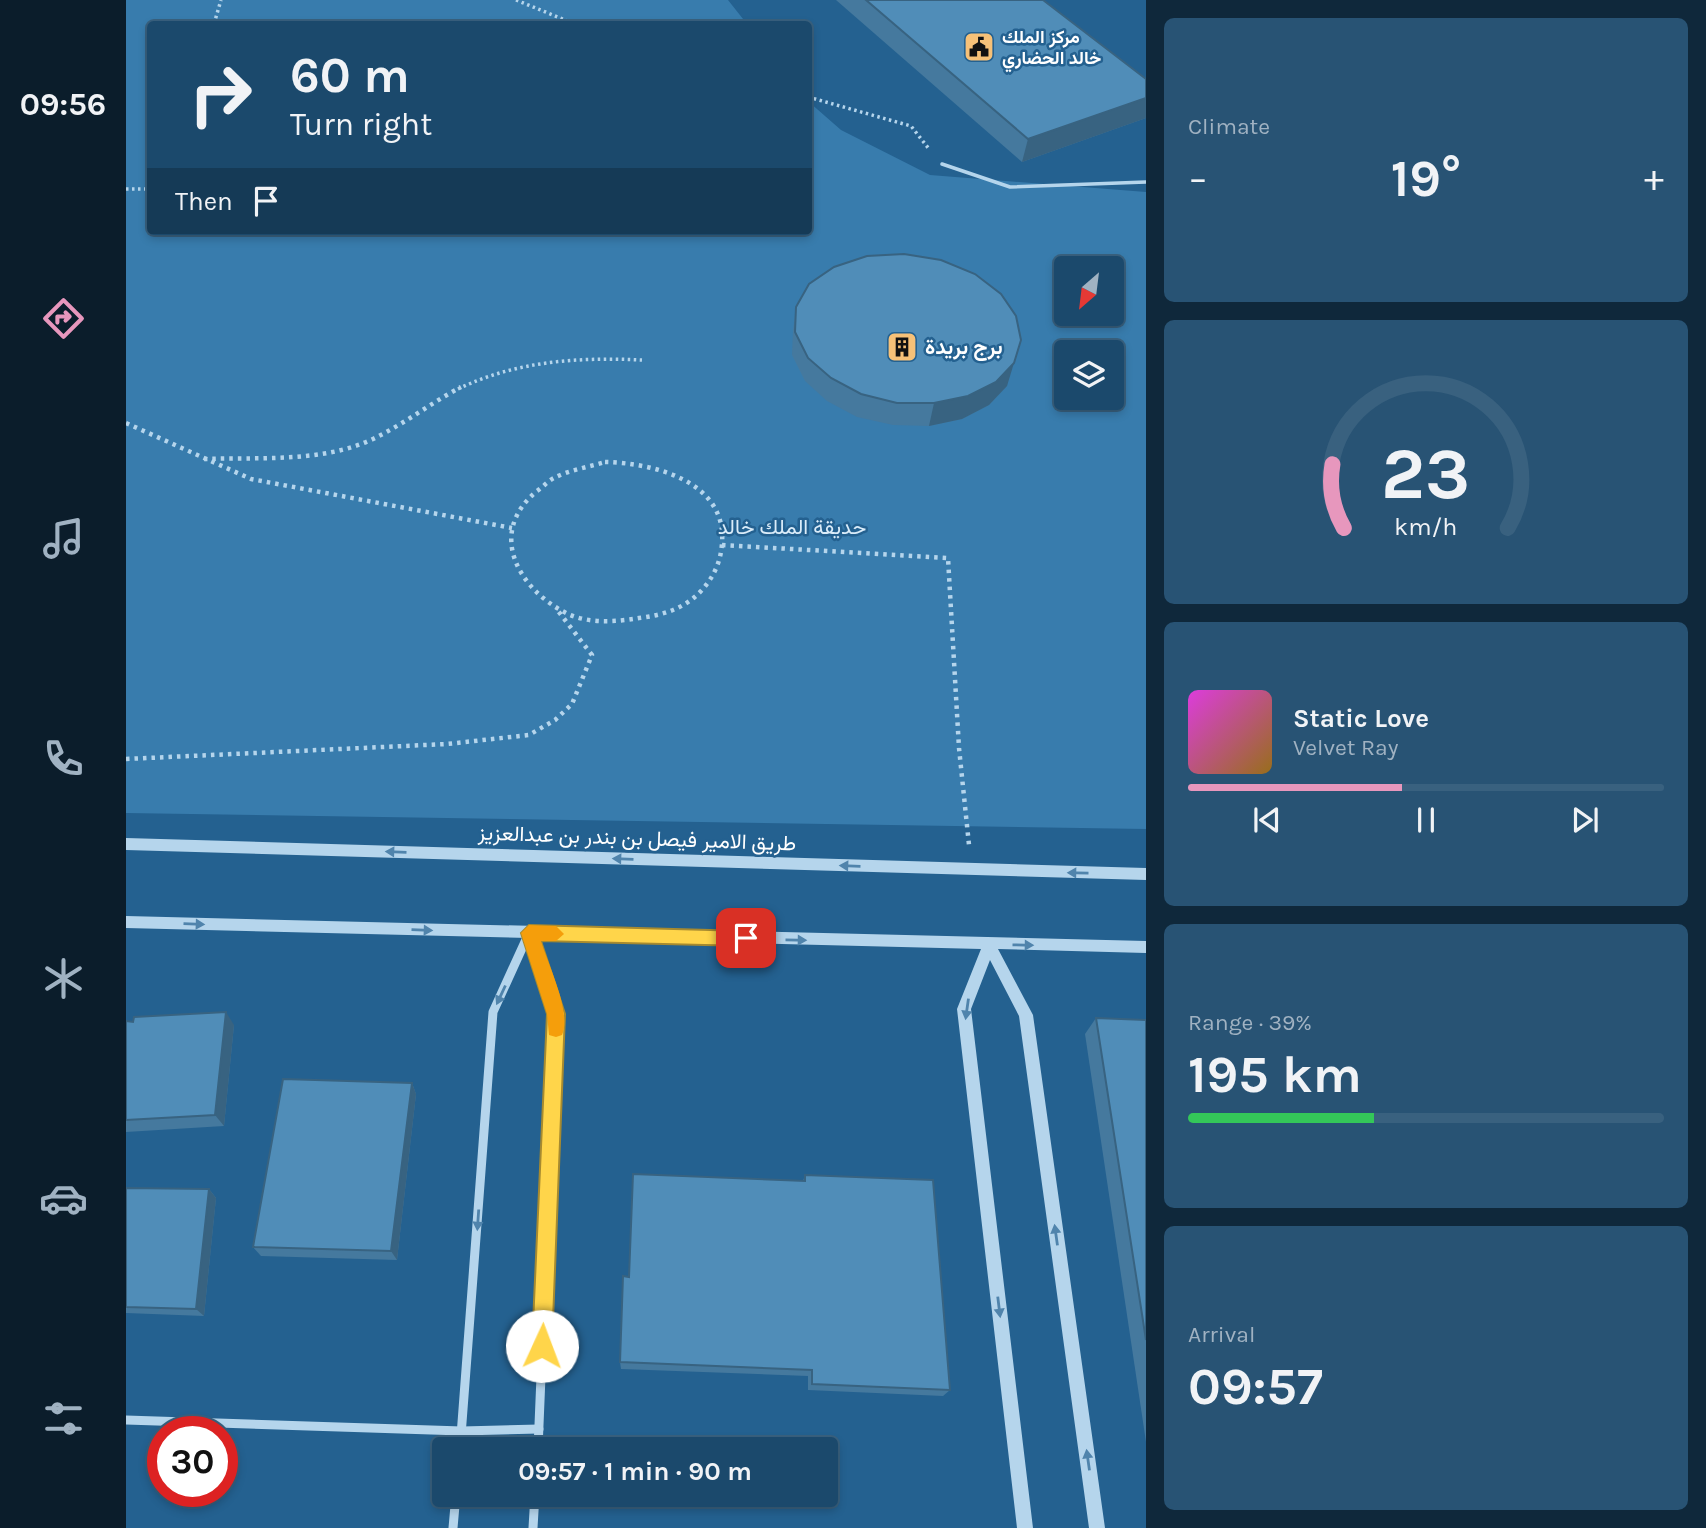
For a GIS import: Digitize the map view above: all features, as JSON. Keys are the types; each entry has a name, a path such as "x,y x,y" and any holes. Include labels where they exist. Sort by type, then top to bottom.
{"street":[{"name":"طريق الامير فيصل بن بندر بن عبدالعزيز","path":"126,844 1146,874"},
{"path":"126,922 1146,947"},
{"path":"529,933 556,1014 539,1437"},
{"path":"461,1437 493,1012 529,933"},
{"path":"989,945 964,1009 1025,1528"},
{"path":"989,945 1026,1015 1097,1528"},
{"path":"126,1420 462,1431 539,1429"},
{"path":"453,1528 455,1507"},
{"path":"533,1528 534,1507"}],"lane":[{"path":"942,164 1010,187 1146,182"}],"path":[{"path":"215,21 221,0"},
{"path":"516,0 568,21"},
{"path":"812,98 911,127 942,164"},
{"path":"126,189 147,189"},
{"path":"204,459 294,455 364,442 476,380 526,363 583,357 642,360"},
{"path":"126,423 251,479 290,488 359,497 512,528"},
{"path":"629,462 673,474 705,496 721,521 722,545 719,566 712,579 689,601 663,614 635,621 607,622 577,617 556,608 527,586 513,566 509,540 512,528 525,500 552,477 583,466 629,462"},
{"path":"722,545 948,558 959,748 972,870"},
{"path":"126,759 447,744 529,735 555,720 572,704 592,655 556,608"}],"green space":[{"name":"حديقة الملك خالد","path":"126,0 728,0 745,21 147,21 147,235 812,235 812,105 841,130 930,175 1146,192 1146,829 126,813"}],"building":[{"name":"مركز الملك خالد الحضاري","path":"866,0 1043,0 1146,79 1146,98 1028,139"},
{"name":"برج بريدة","path":"904,254 941,260 975,274 1001,294 1016,316 1021,340 1014,363 996,382 968,396 934,403 897,403 861,394 831,378 808,358 795,332 796,307 809,284 834,267 867,256"},
{"path":"226,1012 215,1115 126,1120 126,1021 133,1022 134,1017"},
{"path":"1096,1018 1146,1020 1146,1340"},
{"path":"283,1079 412,1083 391,1251 253,1247"},
{"path":"633,1174 805,1181 805,1175 933,1180 950,1390 812,1384 812,1370 620,1362 623,1276 629,1277"},
{"path":"126,1188 209,1189 196,1309 126,1307"}],"slow traffic":[{"path":"556,934 529,933 556,1014 556,1029"}],"place":[{"name":"مركز الملك خالد الحضاري","path":"979,47"},
{"name":"برج بريدة","path":"902,347"}],"route":[{"path":"542,1346 556,1014 529,933 746,938"}]}
